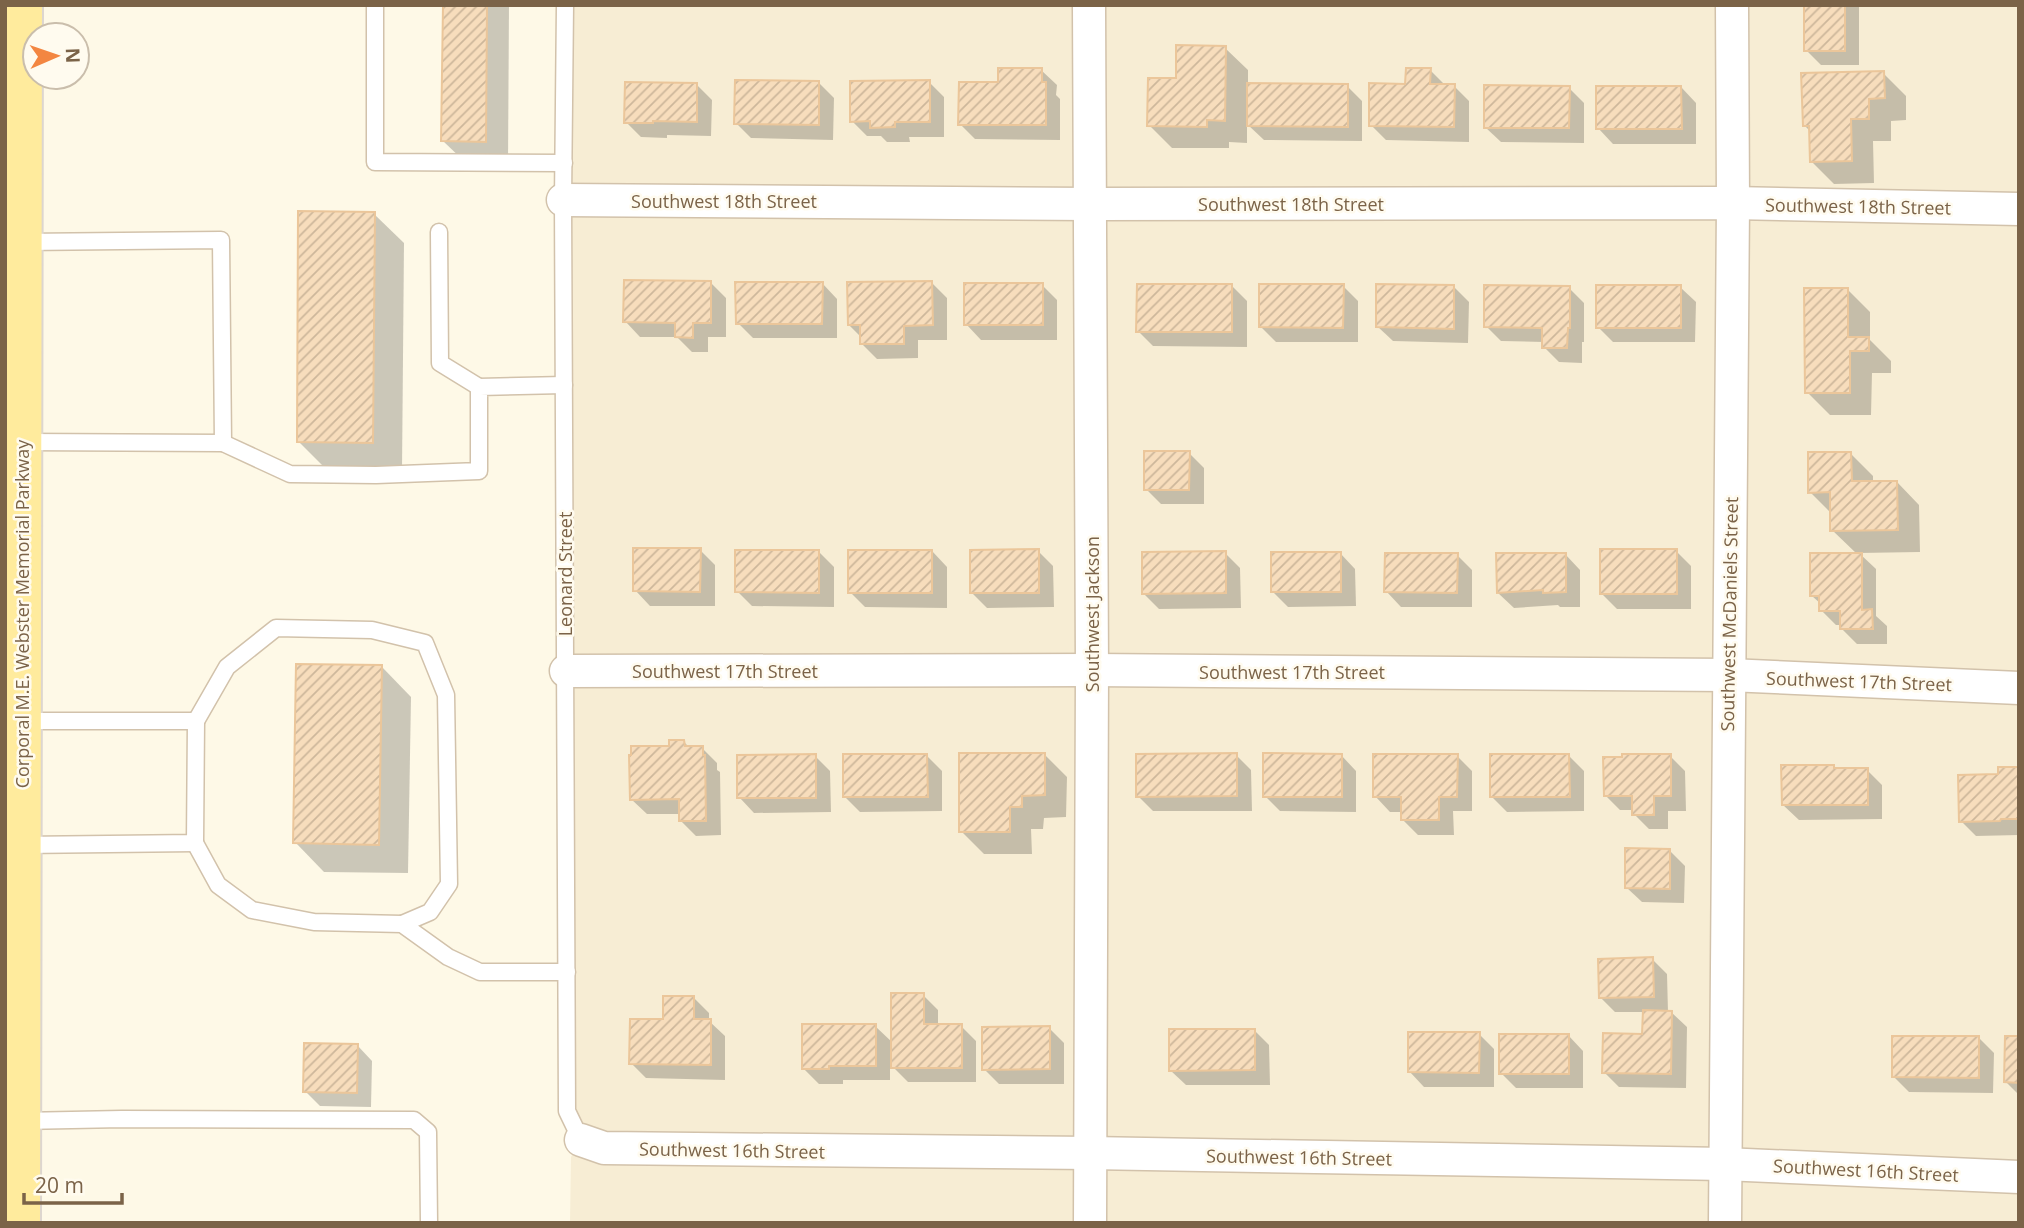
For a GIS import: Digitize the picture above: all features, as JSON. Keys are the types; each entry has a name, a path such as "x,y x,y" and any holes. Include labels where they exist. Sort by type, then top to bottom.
{"main road":[{"path":"10,5 21,52"},
{"name":"Corporal M.E. Webster Memorial Parkway","path":"21,1223 23,91"}],"street":[{"name":"Southwest Jackson","path":"1089,5 1092,670 1090,1223"},
{"name":"Southwest McDaniels Street","path":"1725,1223 1733,204 1732,5"},
{"name":"Southwest 18th Street","path":"564,200 1089,204 1733,204 2019,209"},
{"name":"Southwest 17th Street","path":"566,671 1092,670 1728,676 2019,688"},
{"name":"Southwest 16th Street","path":"581,1140 604,1148 1724,1164 2019,1177"}],"lane":[{"path":"374,5 375,162 564,163"},
{"name":"Leonard Street","path":"565,5 568,1111 581,1140"},
{"path":"439,232 440,363 479,387 565,385"},
{"path":"23,242 221,240 223,443"},
{"path":"22,442 223,443 290,474 376,475 479,471 479,387"},
{"path":"276,628 372,630 425,643 446,695 449,884 430,912 402,924 314,922 252,909 218,885 195,844 196,721 227,667 276,628"},
{"path":"22,721 196,721"},
{"path":"22,845 195,844"},
{"path":"402,924 448,957 480,972 567,972"},
{"path":"21,1121 414,1120 428,1132 429,1223"}],"shaded area":[{"path":"565,5 2019,5 2019,1223 570,1223 571,1157 581,1140 567,1111"}],"building":[{"path":"443,5 487,5 486,142 441,141"},
{"path":"1804,5 1845,5 1845,51 1804,51"},
{"path":"1176,45 1226,46 1225,121 1207,120 1207,127 1147,126 1148,78 1176,78"},
{"path":"998,68 1042,68 1042,82 1046,82 1046,125 958,125 959,82 998,82"},
{"path":"1406,68 1431,68 1430,84 1455,84 1454,127 1369,126 1369,83 1405,84"},
{"path":"1884,71 1885,98 1869,99 1869,119 1851,119 1852,161 1810,162 1809,126 1803,126 1801,73"},
{"path":"735,80 819,81 819,125 734,124"},
{"path":"930,80 930,122 895,122 895,127 870,128 870,121 850,122 850,81"},
{"path":"625,82 697,83 697,122 624,123"},
{"path":"1247,83 1348,84 1348,127 1247,126"},
{"path":"1484,85 1570,86 1569,128 1484,128"},
{"path":"1596,86 1681,86 1682,129 1596,129"},
{"path":"298,211 375,212 373,443 297,442"},
{"path":"624,280 711,281 711,323 693,323 693,338 675,337 675,323 623,322"},
{"path":"932,281 933,325 904,326 904,344 860,344 860,325 848,325 847,282"},
{"path":"735,282 823,282 822,324 736,324"},
{"path":"964,283 1043,283 1043,325 964,325"},
{"path":"1137,284 1232,284 1232,332 1136,332"},
{"path":"1259,284 1344,284 1343,328 1259,327"},
{"path":"1376,284 1454,285 1454,329 1376,327"},
{"path":"1484,285 1570,286 1567,348 1542,348 1542,328 1484,327"},
{"path":"1596,285 1681,285 1681,328 1596,328"},
{"path":"1804,288 1848,288 1848,337 1869,337 1869,351 1850,351 1850,393 1805,393"},
{"path":"1144,451 1190,451 1189,490 1144,490"},
{"path":"1808,452 1851,452 1852,481 1897,481 1898,530 1830,531 1830,492 1808,493"},
{"path":"633,548 701,548 700,592 633,591"},
{"path":"1039,549 1039,593 970,593 970,550"},
{"path":"1600,549 1677,549 1677,594 1600,594"},
{"path":"735,550 819,550 819,593 735,592"},
{"path":"848,550 932,550 932,593 848,593"},
{"path":"1226,551 1226,593 1142,594 1142,552"},
{"path":"1271,552 1341,552 1341,592 1271,592"},
{"path":"1385,553 1458,553 1457,593 1384,592"},
{"path":"1496,553 1566,553 1566,592 1543,593 1543,590 1497,593"},
{"path":"1810,553 1862,553 1862,610 1872,609 1873,629 1840,629 1840,611 1819,611 1819,596 1810,596"},
{"path":"296,664 382,665 379,845 293,843"},
{"path":"669,740 684,740 685,746 703,746 706,821 679,821 679,799 630,800 631,746 669,746"},
{"path":"959,753 1045,753 1045,795 1022,796 1022,807 1010,807 1010,832 959,832"},
{"path":"1237,753 1237,796 1136,797 1136,754"},
{"path":"1263,753 1342,754 1342,797 1263,797"},
{"path":"816,754 816,798 737,798 737,755"},
{"path":"843,754 927,754 928,797 843,797"},
{"path":"1373,754 1458,754 1457,797 1439,797 1439,820 1401,820 1401,797 1373,797"},
{"path":"1490,754 1569,754 1570,797 1490,797"},
{"path":"1622,754 1671,754 1671,796 1654,796 1654,815 1632,815 1632,796 1604,796 1603,757 1622,757"},
{"path":"1781,765 1868,768 1868,805 1782,805"},
{"path":"1998,767 2019,767 2019,819 1959,822 1958,775 1998,774"},
{"path":"1625,848 1670,849 1670,889 1625,888"},
{"path":"1653,957 1654,997 1599,998 1598,959"},
{"path":"891,993 924,993 924,1024 962,1024 962,1068 891,1068"},
{"path":"663,996 694,996 694,1019 711,1019 711,1065 629,1064 630,1019 663,1019"},
{"path":"1643,1010 1672,1011 1671,1074 1602,1073 1603,1033 1642,1034"},
{"path":"802,1024 876,1024 876,1066 802,1069"},
{"path":"1050,1026 1050,1069 982,1070 982,1027"},
{"path":"1169,1029 1255,1029 1255,1070 1169,1071"},
{"path":"1408,1032 1480,1032 1479,1073 1408,1072"},
{"path":"1499,1034 1569,1034 1569,1074 1499,1074"},
{"path":"1892,1036 1979,1036 1979,1078 1892,1077"},
{"path":"2005,1036 2019,1036 2019,1083 2004,1082"},
{"path":"304,1043 358,1044 357,1093 303,1092"}]}
